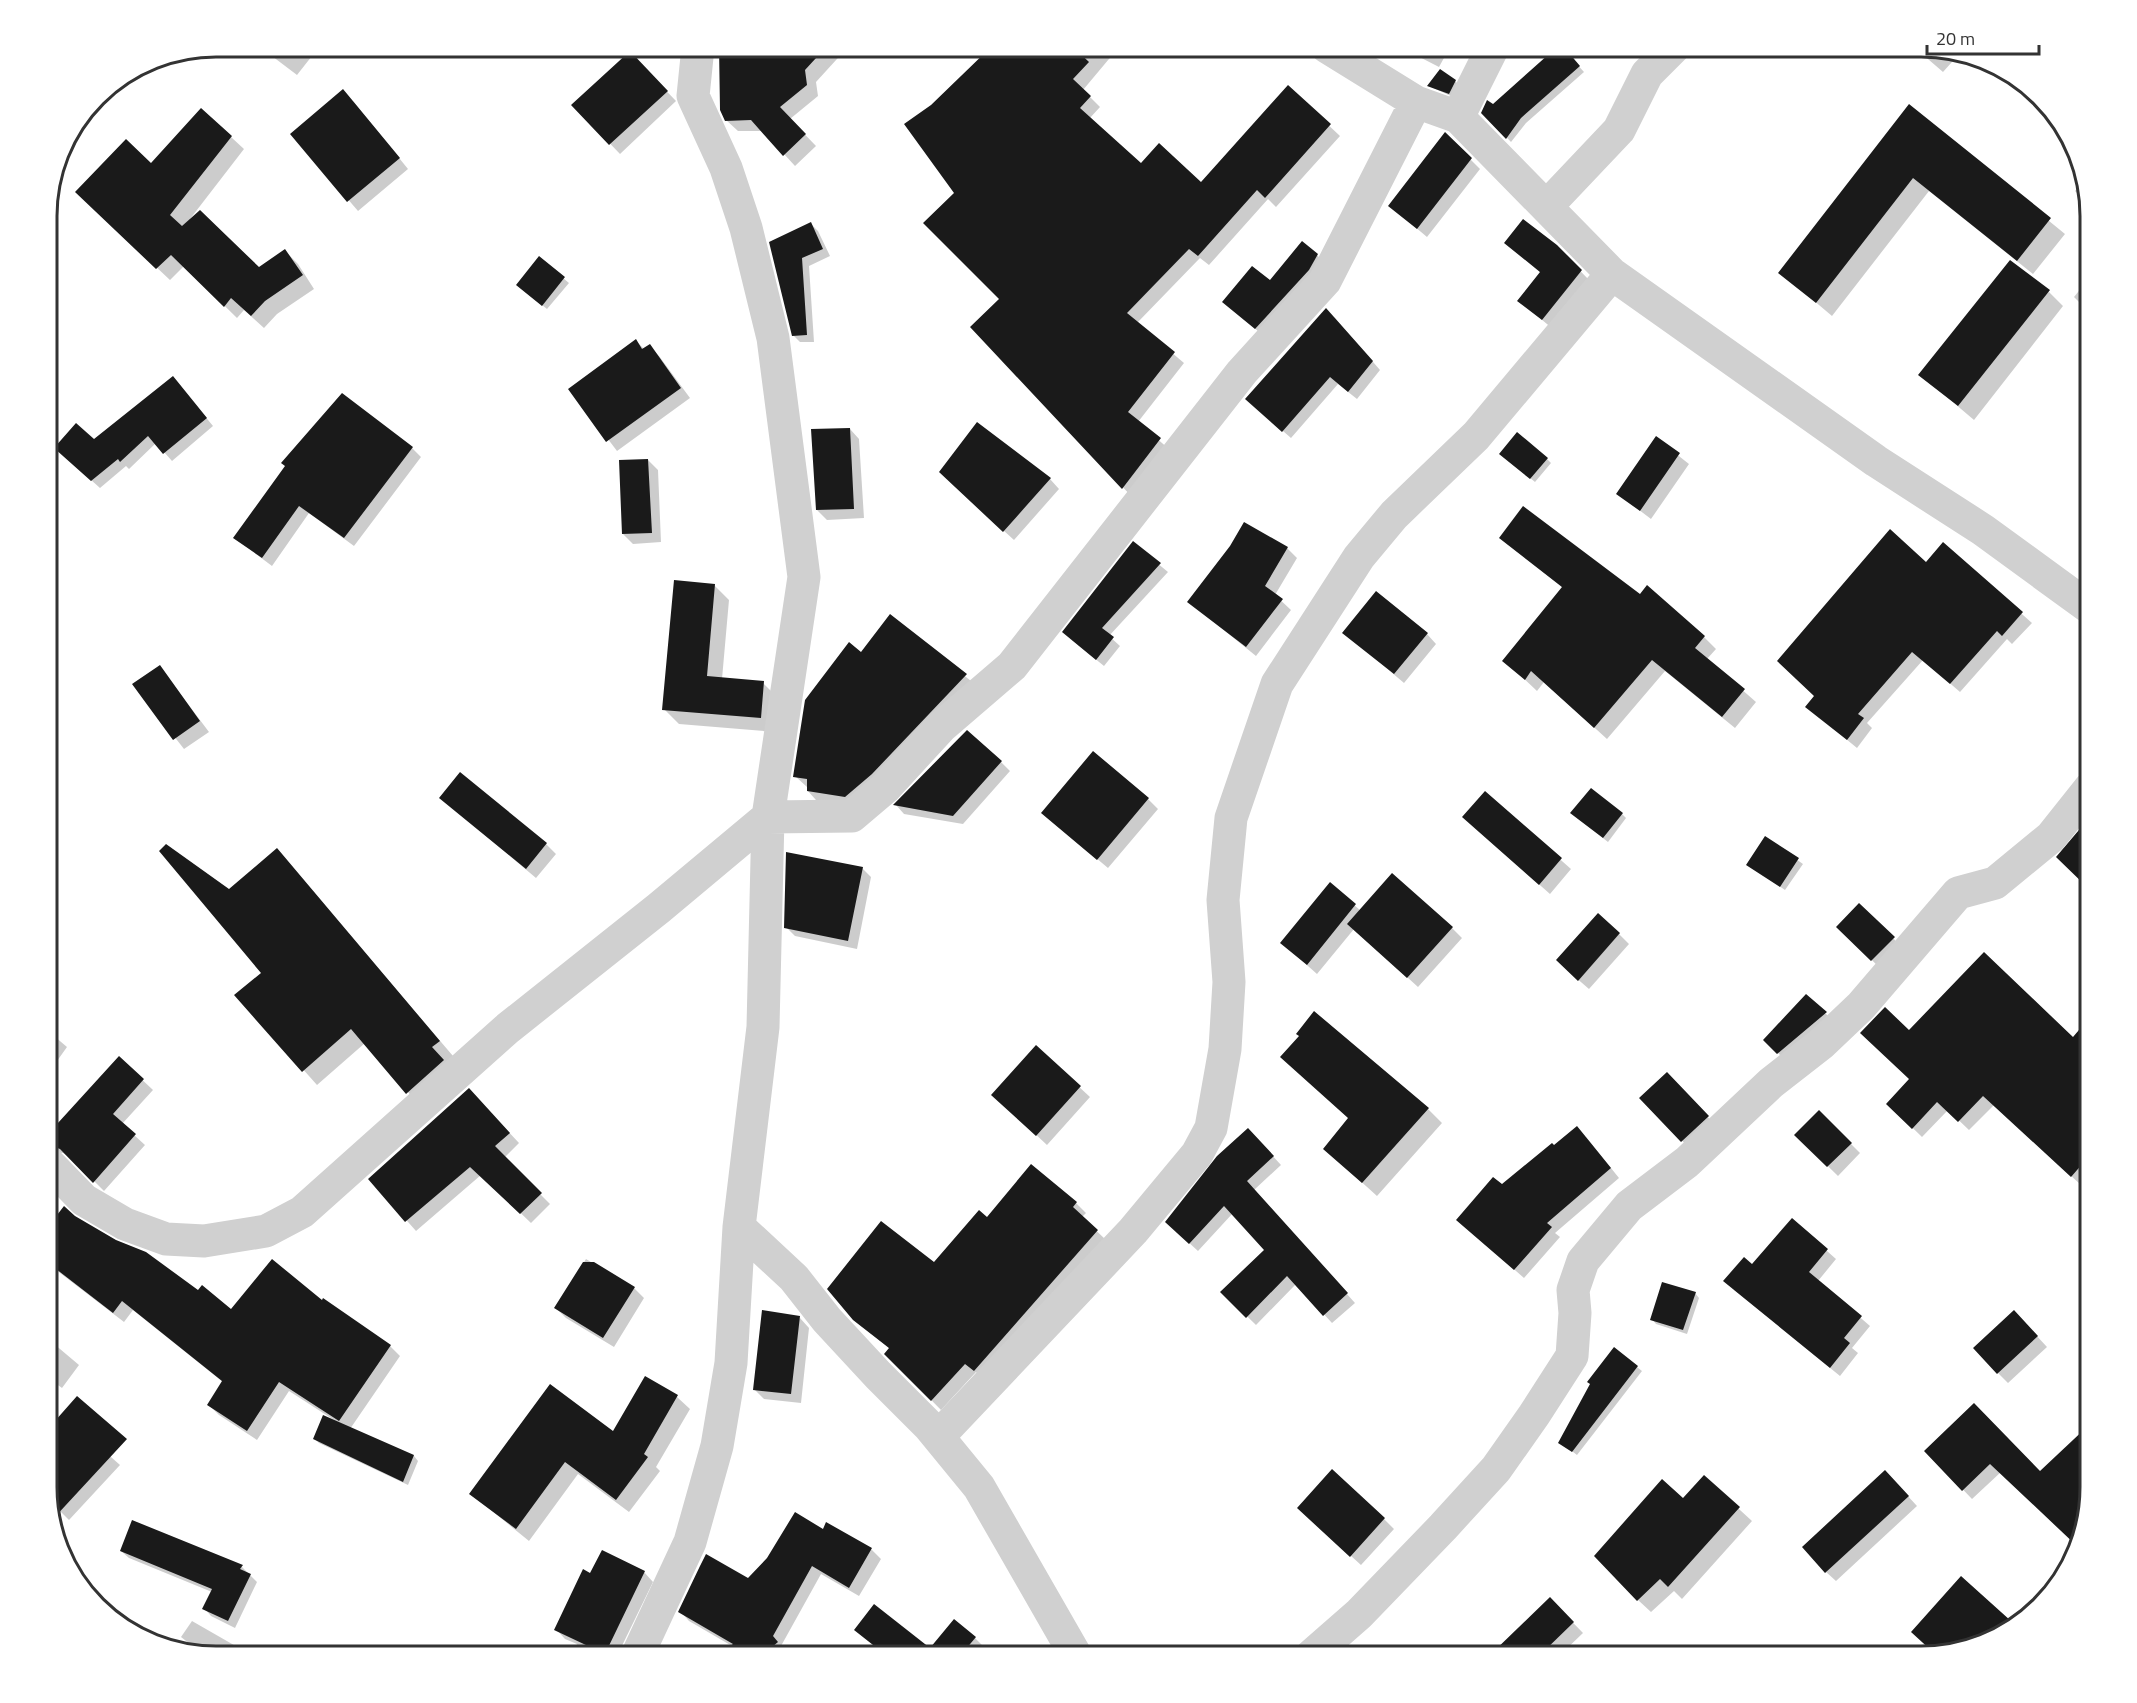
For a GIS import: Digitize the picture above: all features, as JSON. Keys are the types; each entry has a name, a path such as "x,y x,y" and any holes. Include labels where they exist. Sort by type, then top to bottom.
{"street":[{"path":"643,1646 690,1542 717,1446 731,1363 739,1227 763,1027 768,817 804,577 773,338 746,228 726,168 693,96 697,57"},
{"path":"1344,57 1416,102 1458,117 1612,274 1876,461 1983,530 2080,600"},
{"path":"1458,117 1488,57"},
{"path":"1547,206 1619,130 1647,74 1663,57"},
{"path":"57,1172 84,1200 125,1224 165,1239 204,1240 266,1231 302,1212 508,1028 660,908 768,817 852,816 885,788 941,727 1012,666 1242,372 1325,280 1416,102"},
{"path":"939,1437 1132,1231 1197,1154 1211,1128 1225,1049 1229,982 1223,900 1231,818 1277,684 1359,557 1394,515 1476,436 1612,274"},
{"path":"1322,1646 1359,1614 1443,1527 1496,1469 1528,1424 1572,1356 1575,1313 1573,1290 1583,1261 1629,1206 1687,1162 1772,1083 1821,1044 1861,1006 1958,893 1995,883 2051,837 2080,802"},
{"path":"739,1227 794,1278 835,1328 939,1437 978,1487 1070,1646"}],"building":[{"path":"623,57 636,57 668,91 609,145 571,105"},
{"path":"719,57 817,57 805,70 807,85 780,107 806,134 783,156 751,120 725,121 720,110"},
{"path":"981,57 1084,57 1089,62 1073,79 1091,96 1080,108 1141,163 1159,143 1201,182 1288,85 1331,124 1265,198 1257,190 1198,256 1189,249 1127,313 1175,352 1128,412 1161,438 1122,489 970,327 999,299 923,223 954,193 904,124 931,105"},
{"path":"1546,57 1572,57 1580,66 1521,118 1506,139 1481,113 1487,100 1493,104"},
{"path":"1440,69 1456,80 1449,94 1427,86"},
{"path":"343,89 400,158 347,202 290,134"},
{"path":"1909,104 2051,218 2017,261 1913,178 1816,303 1778,273"},
{"path":"201,108 232,136 170,215 182,226 200,210 259,267 285,249 303,275 265,301 251,316 231,298 224,307 171,255 156,269 75,192 126,139 151,163"},
{"path":"1445,132 1472,158 1417,229 1388,206"},
{"path":"1523,219 1557,245 1582,270 1542,320 1517,301 1540,272 1504,243"},
{"path":"811,222 823,249 802,258 807,335 792,336 769,242"},
{"path":"1302,241 1318,254 1309,270 1255,329 1222,302 1252,266 1270,280"},
{"path":"539,256 565,277 542,306 516,285"},
{"path":"2010,260 2050,290 1958,406 1918,375"},
{"path":"1326,308 1373,361 1348,392 1330,377 1282,432 1245,399"},
{"path":"636,339 642,349 650,344 681,388 606,442 568,389"},
{"path":"173,376 207,418 163,454 148,436 120,462 118,459 91,481 57,451 57,445 76,423 94,439"},
{"path":"342,393 413,447 344,538 299,506 262,558 233,538 285,466 281,463"},
{"path":"977,422 1051,478 1003,532 939,472"},
{"path":"850,428 854,509 816,510 811,429"},
{"path":"1517,432 1548,458 1530,479 1499,454"},
{"path":"1656,436 1680,453 1640,511 1616,494"},
{"path":"648,459 652,533 622,534 619,460"},
{"path":"1523,506 1640,594 1647,585 1705,636 1695,648 1745,689 1722,717 1652,660 1594,728 1531,671 1525,680 1502,661 1562,587 1499,538"},
{"path":"1244,522 1288,547 1265,586 1283,599 1246,647 1187,602 1230,546"},
{"path":"1890,529 1926,562 1943,542 2023,612 2002,636 1997,631 1950,684 1912,652 1858,714 1864,718 1847,740 1805,707 1814,696 1777,661"},
{"path":"1133,541 1161,563 1102,628 1114,637 1096,660 1062,632"},
{"path":"674,580 715,584 707,676 764,681 761,718 662,710"},
{"path":"1376,591 1428,633 1394,674 1342,633"},
{"path":"890,614 967,674 872,774 845,797 807,791 807,779 793,777 805,700 849,642 861,652"},
{"path":"160,665 200,721 173,740 132,684"},
{"path":"967,730 1002,761 953,816 893,805"},
{"path":"1093,751 1149,798 1097,860 1041,813"},
{"path":"460,772 547,843 526,869 439,798"},
{"path":"1591,788 1623,813 1603,838 1570,813"},
{"path":"1485,791 1562,858 1539,885 1462,817"},
{"path":"2080,829 2080,880 2056,857"},
{"path":"1765,836 1799,858 1780,887 1746,865"},
{"path":"166,844 229,889 277,848 440,1041 432,1047 444,1060 406,1094 351,1029 302,1072 234,995 261,973 159,851"},
{"path":"786,852 863,867 848,941 784,928"},
{"path":"1392,873 1453,927 1407,978 1347,924"},
{"path":"1330,882 1356,904 1307,965 1280,943"},
{"path":"1859,903 1895,937 1871,961 1836,927"},
{"path":"1598,913 1620,933 1578,981 1556,960"},
{"path":"1984,952 2073,1037 2080,1029 2080,1167 2071,1177 1983,1096 1958,1122 1937,1102 1912,1129 1886,1104 1909,1079 1860,1033 1885,1007 1909,1030"},
{"path":"1806,994 1827,1012 1777,1054 1763,1040"},
{"path":"1314,1011 1429,1108 1362,1183 1323,1149 1348,1118 1280,1057 1299,1036 1296,1034"},
{"path":"1036,1045 1081,1086 1036,1136 991,1095"},
{"path":"119,1056 144,1079 113,1114 136,1134 93,1183 57,1148 57,1124"},
{"path":"1667,1072 1709,1116 1681,1142 1639,1098"},
{"path":"469,1088 510,1133 495,1146 542,1193 520,1214 470,1167 405,1222 368,1179"},
{"path":"1819,1110 1852,1143 1827,1167 1794,1135"},
{"path":"1577,1126 1611,1168 1547,1223 1552,1227 1514,1270 1456,1220 1493,1177 1502,1184 1552,1143 1554,1145"},
{"path":"1248,1128 1274,1156 1247,1181 1348,1293 1323,1316 1287,1276 1246,1318 1220,1292 1264,1250 1224,1206 1189,1244 1165,1222 1217,1156"},
{"path":"1031,1164 1077,1202 1073,1207 1098,1230 974,1371 965,1364 931,1401 884,1354 889,1348 853,1320 827,1289 881,1221 934,1262 979,1210 987,1217"},
{"path":"64,1206 75,1216 116,1240 146,1252 198,1290 202,1285 231,1309 272,1259 322,1300 323,1298 391,1345 339,1421 279,1382 247,1431 207,1405 222,1381 122,1301 113,1313 57,1270 57,1215"},
{"path":"1792,1218 1828,1249 1809,1272 1862,1316 1844,1338 1850,1343 1830,1368 1723,1281 1744,1257 1752,1264"},
{"path":"583,1262 594,1262 635,1287 603,1338 554,1308"},
{"path":"1662,1282 1696,1292 1683,1330 1650,1320"},
{"path":"762,1310 800,1316 791,1394 753,1390"},
{"path":"2014,1310 2038,1336 1997,1374 1973,1348"},
{"path":"1614,1347 1638,1366 1572,1452 1558,1443 1590,1384 1587,1382"},
{"path":"645,1376 678,1395 644,1454 648,1457 616,1500 565,1462 516,1529 469,1494 550,1384 613,1431"},
{"path":"77,1396 127,1439 59,1512 57,1497 57,1419"},
{"path":"1974,1403 2040,1471 2080,1433 2079,1508 2071,1540 1990,1464 1962,1491 1924,1451"},
{"path":"323,1415 414,1455 403,1482 313,1439"},
{"path":"1332,1469 1385,1518 1350,1557 1297,1508"},
{"path":"1885,1470 1909,1496 1825,1573 1802,1547"},
{"path":"1704,1475 1740,1507 1668,1587 1660,1579 1637,1601 1594,1556 1662,1479 1683,1498"},
{"path":"795,1512 823,1529 826,1522 872,1548 849,1588 812,1566 773,1636 778,1642 773,1646 730,1646 733,1644 678,1612 706,1554 748,1578 767,1558"},
{"path":"132,1520 243,1565 240,1569 251,1574 228,1621 202,1609 212,1589 120,1551"},
{"path":"602,1550 645,1571 609,1646 588,1646 554,1630 583,1569 590,1573"},
{"path":"1961,1576 2009,1619 1972,1638 1942,1645 1926,1646 1911,1632"},
{"path":"1550,1597 1574,1622 1549,1646 1499,1646"},
{"path":"874,1604 927,1646 874,1646 854,1630"},
{"path":"954,1619 976,1637 968,1646 932,1646"}]}
